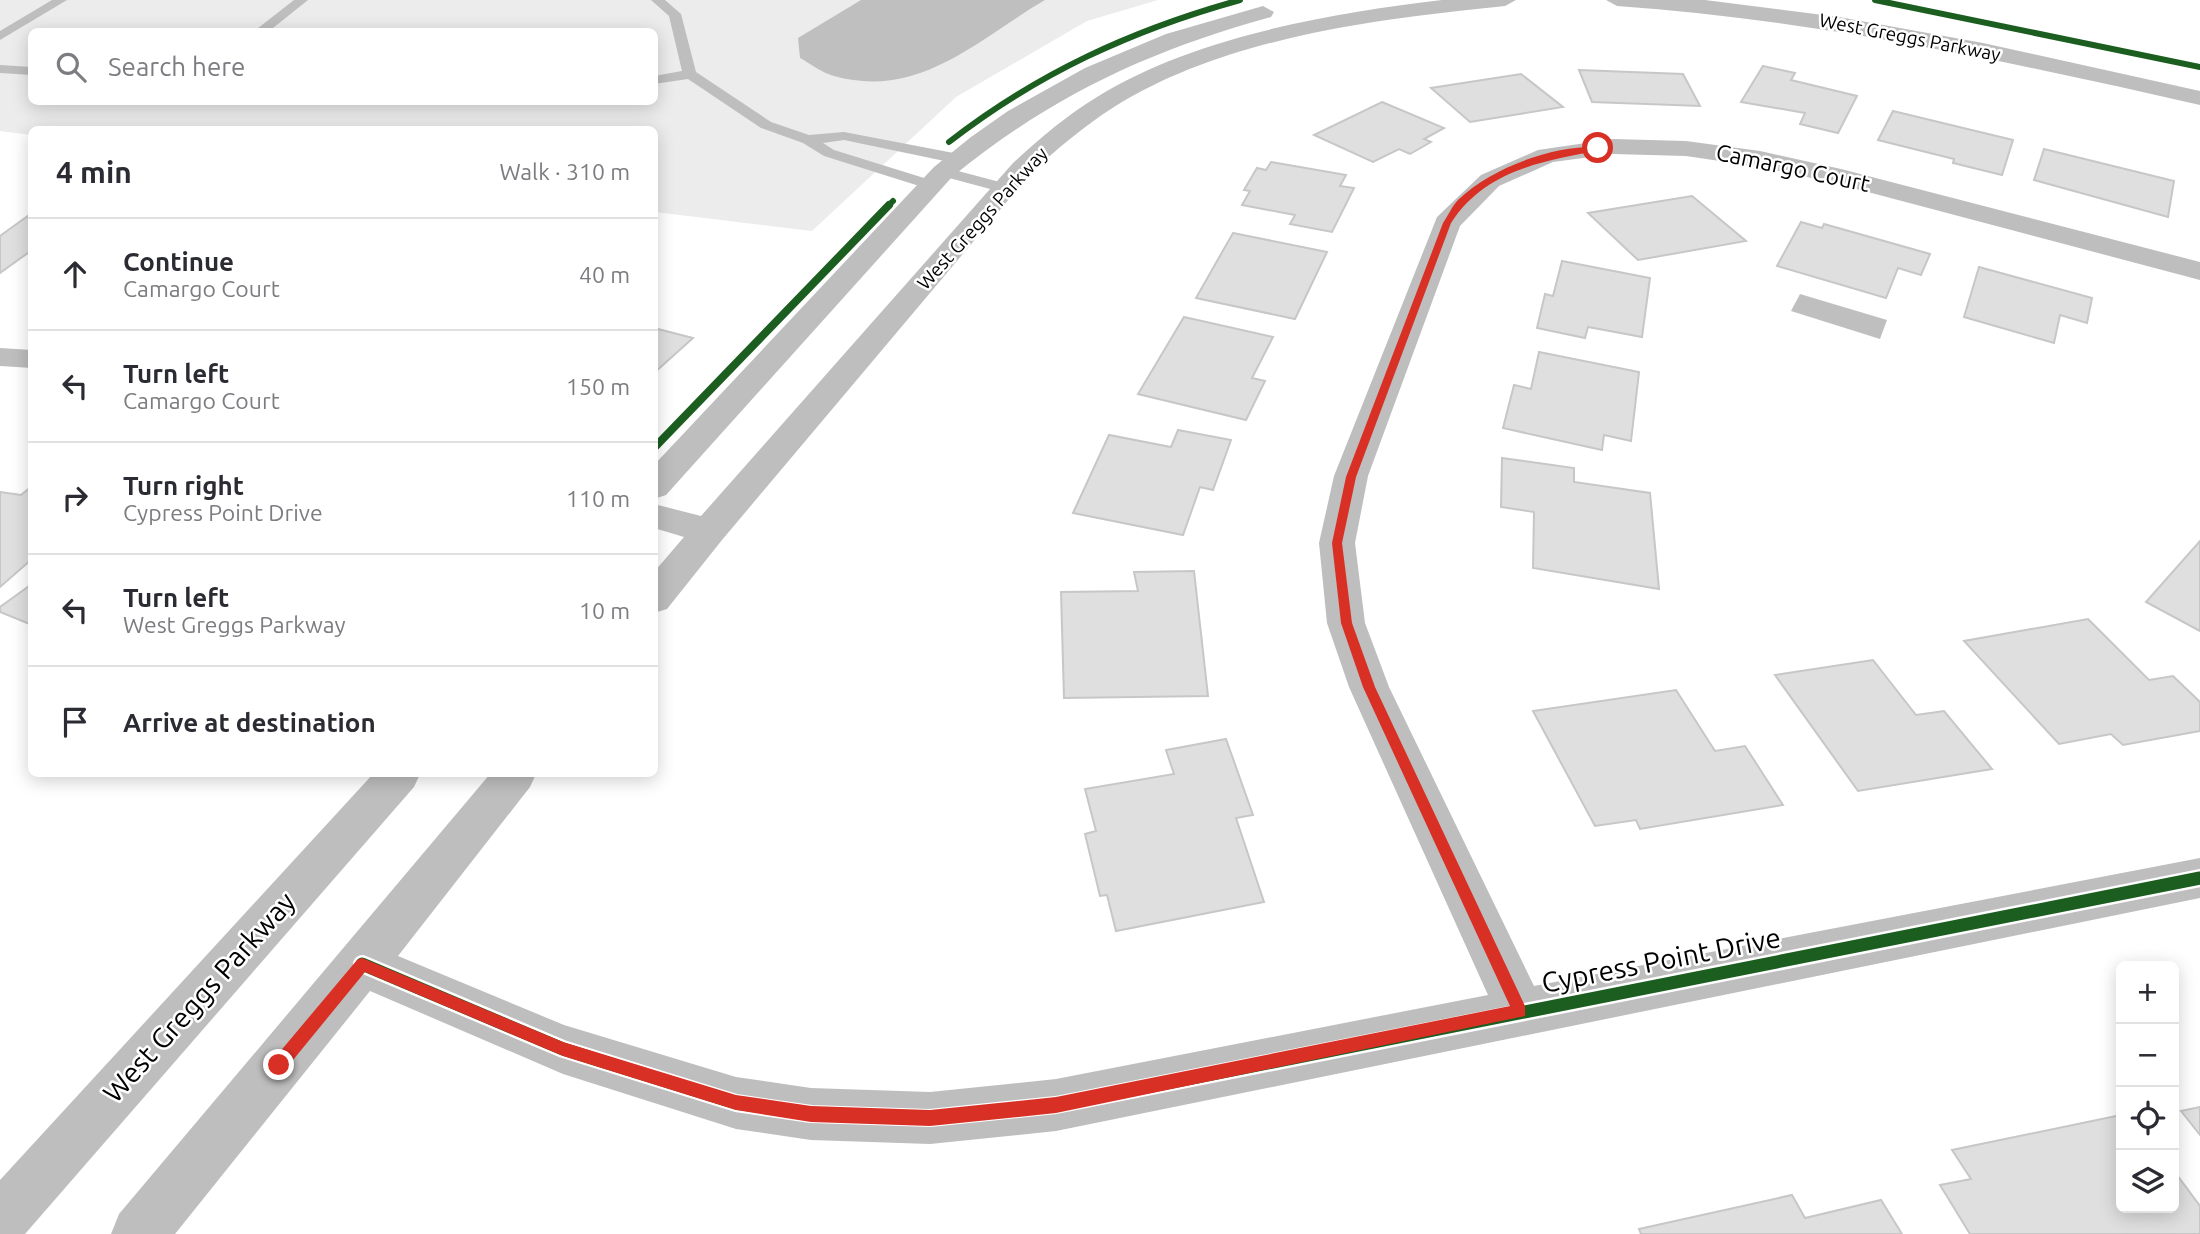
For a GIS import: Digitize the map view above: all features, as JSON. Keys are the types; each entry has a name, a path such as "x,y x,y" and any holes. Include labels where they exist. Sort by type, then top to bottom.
{"street":[{"name":"West Greggs Parkway","path":"658,594 709,531 1005,188 1060,134 1102,103 1197,58 1251,41 1340,20 1505,0"},
{"name":"West Greggs Parkway","path":"1617,0 1702,4 1901,32 2200,98"},
{"name":"West Greggs Parkway","path":"1825,0 2200,76"},
{"name":"West Greggs Parkway","path":"658,483 945,172 980,140 1046,96 1122,56 1205,27 1284,6"},
{"name":"Camargo Court","path":"1520,1011 1369,687 1346,623 1337,543 1351,477 1447,223 1460,203 1496,175 1559,154 1630,147 1721,150 1809,168 2200,271"},
{"path":"0,357 28,359"},
{"path":"658,517 709,531"},
{"name":"West Greggs Parkway","path":"0,1221 396,777"},
{"path":"139,1234 513,777"},
{"name":"Cypress Point Drive","path":"362,964 563,1049 736,1103 811,1114 930,1118 1056,1105 2200,878"}],"lane":[{"path":"0,36 61,0"},
{"path":"264,28 302,0"},
{"path":"661,3 680,0"},
{"path":"661,3 675,14 690,74 766,125 808,140 828,153 945,172"},
{"path":"0,69 28,71"},
{"path":"658,79 690,74"},
{"path":"808,140 844,135 945,172 1005,188"}],"shaded area":[{"path":"0,0 1158,0 1087,21 956,97 812,231 658,212 658,126 28,126 28,135 0,131"},
{"path":"861,0 1045,0 946,62 893,80 865,81 834,76 800,58 798,38"},
{"path":"1800,294 1887,320 1880,339 1791,311"}],"building":[{"path":"1763,66 1795,73 1791,80 1857,96 1838,133 1800,124 1805,113 1741,102"},
{"path":"1579,70 1683,74 1700,106 1592,102"},
{"path":"1521,74 1563,107 1470,122 1431,88"},
{"path":"1382,102 1444,128 1424,139 1431,142 1410,154 1399,149 1373,162 1314,135"},
{"path":"1893,111 2013,140 2002,175 1953,163 1954,159 1878,140"},
{"path":"2044,149 2174,181 2168,217 2034,180"},
{"path":"1271,162 1346,175 1340,186 1354,188 1332,232 1290,224 1295,215 1242,205 1250,191 1244,190 1257,168 1266,170"},
{"path":"1692,196 1746,241 1638,260 1588,213"},
{"path":"28,216 28,253 0,273 0,236"},
{"path":"1801,222 1822,228 1824,224 1930,254 1921,275 1898,268 1886,298 1777,266"},
{"path":"1233,233 1327,252 1295,319 1196,298"},
{"path":"1562,261 1650,278 1642,337 1588,327 1585,338 1537,328 1545,294 1553,296"},
{"path":"1979,267 2092,298 2087,323 2060,315 2054,343 1964,317"},
{"path":"1184,317 1273,337 1252,378 1265,381 1246,420 1138,394"},
{"path":"658,329 693,338 658,369"},
{"path":"1539,352 1639,372 1631,441 1604,435 1602,450 1503,428 1514,385 1531,389"},
{"path":"1178,430 1231,440 1213,490 1200,487 1183,535 1073,513 1109,435 1171,447"},
{"path":"1502,458 1574,468 1574,482 1650,493 1659,589 1533,568 1534,512 1501,507"},
{"path":"28,489 28,562 0,587 0,492 21,495"},
{"path":"2200,541 2200,631 2146,602"},
{"path":"1194,571 1208,696 1064,698 1061,592 1138,591 1134,572"},
{"path":"28,587 28,623 0,612 0,607"},
{"path":"2088,619 2149,680 2173,676 2200,702 2200,731 2123,745 2111,734 2059,744 1964,641"},
{"path":"1873,660 1916,715 1944,711 1992,769 1858,791 1775,675"},
{"path":"1676,690 1715,751 1745,746 1783,805 1640,829 1636,820 1595,826 1533,711"},
{"path":"1226,739 1253,815 1236,818 1264,902 1116,931 1107,895 1100,896 1085,834 1096,831 1085,789 1174,774 1166,750"},
{"path":"2200,1107 2200,1135 2181,1111"},
{"path":"2116,1116 2116,1213 2179,1213 2179,1178 2200,1206 2200,1234 1970,1234 1940,1185 1971,1179 1952,1150"},
{"path":"1792,1195 1805,1218 1881,1200 1902,1234 1641,1234 1639,1229"}],"cycle path":[{"path":"949,142 1016,93 1086,55 1160,24 1240,0"},
{"path":"1875,0 2200,67"},
{"path":"658,444 893,201"},
{"path":"362,964 563,1049 736,1103 811,1114 930,1118 1056,1105 2200,878"}],"route":[{"path":"279,1065 362,964 563,1049 736,1103 811,1114 930,1118 1056,1105 1520,1011 1369,687 1346,623 1337,543 1351,477 1447,223 1460,203 1496,175 1559,154 1598,148"}]}
